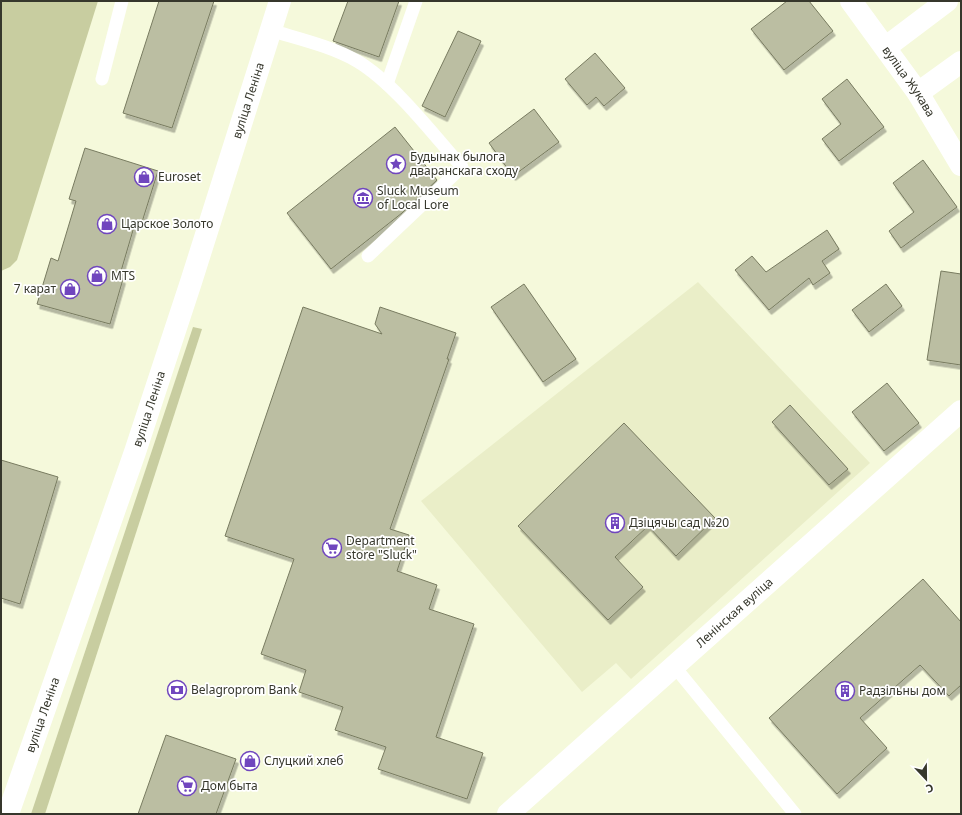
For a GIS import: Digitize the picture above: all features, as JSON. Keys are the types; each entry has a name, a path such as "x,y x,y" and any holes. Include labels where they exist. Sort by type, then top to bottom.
{"street":[{"name":"вуліца Леніна","path":"8,814 135,452 191,282 280,1"},
{"name":"вуліца Жукава","path":"851,1 886,47 918,93 961,165"},
{"path":"886,47 947,1"},
{"path":"918,93 961,62"},
{"name":"Ленінская вуліца","path":"508,814 961,411"}],"lane":[{"path":"102,79 122,1"},
{"path":"387,84 416,1"},
{"path":"270,30 321,46 356,61 387,84 462,167 368,256"},
{"path":"674,666 795,814"}],"shaded area":[{"path":"1,1 98,1 17,260 10,267 1,271"},
{"path":"698,282 870,463 631,679 616,663 582,692 421,501"},
{"path":"193,327 202,329 45,814 31,814"}],"building":[{"path":"159,1 214,1 172,128 123,113"},
{"path":"348,1 399,1 379,57 333,41"},
{"path":"787,1 809,1 833,31 784,70 751,29"},
{"path":"458,31 481,41 445,117 422,106"},
{"path":"595,53 625,88 604,106 596,97 587,105 565,79"},
{"path":"847,79 884,127 839,161 822,139 841,124 822,99"},
{"path":"534,109 559,142 513,176 489,143"},
{"name":"Sluck Museum of Local Lore","path":"395,127 437,180 402,213 331,269 287,213"},
{"path":"85,148 158,171 142,222 136,220 119,278 123,279 110,324 37,304 51,258 58,261 76,201 69,199"},
{"path":"923,160 957,207 901,248 889,231 914,212 893,183"},
{"path":"827,230 839,249 822,261 830,273 813,285 809,278 769,310 735,270 752,256 766,272"},
{"path":"941,271 961,274 961,365 927,360"},
{"path":"524,284 576,359 543,382 491,307"},
{"path":"886,284 902,306 869,332 852,310"},
{"name":"Department store \"Sluck\"","path":"303,307 382,334 375,324 380,307 456,333 447,359 449,359 390,529 409,535 397,571 437,585 429,609 474,624 436,737 483,753 467,799 378,769 386,747 335,730 343,707 299,692 306,670 261,654 294,559 225,536"},
{"path":"887,383 919,423 884,451 852,412"},
{"path":"790,405 848,469 829,485 772,422"},
{"name":"Дзіцячы сад №20","path":"624,423 715,518 676,556 648,526 615,557 643,587 608,620 518,526"},
{"path":"1,460 58,477 20,604 1,598"},
{"name":"Радзільны дом","path":"923,579 961,622 961,685 949,696 920,665 860,718 887,748 837,794 769,718"},
{"name":"Дом быта","path":"166,735 236,759 216,814 138,814"}],"place":[{"name":"Будынак былога дваранскага сходу","path":"396,164"},
{"name":"Euroset","path":"144,177"},
{"name":"Sluck Museum of Local Lore","path":"363,198"},
{"name":"Царское Золото","path":"107,224"},
{"name":"MTS","path":"97,276"},
{"name":"7 карат","path":"70,289"},
{"name":"Дзіцячы сад №20","path":"615,523"},
{"name":"Department store \"Sluck\"","path":"332,548"},
{"name":"Belagroprom Bank","path":"177,690"},
{"name":"Радзільны дом","path":"845,691"},
{"name":"Слуцкий хлеб","path":"250,761"},
{"name":"Дом быта","path":"187,786"}]}
